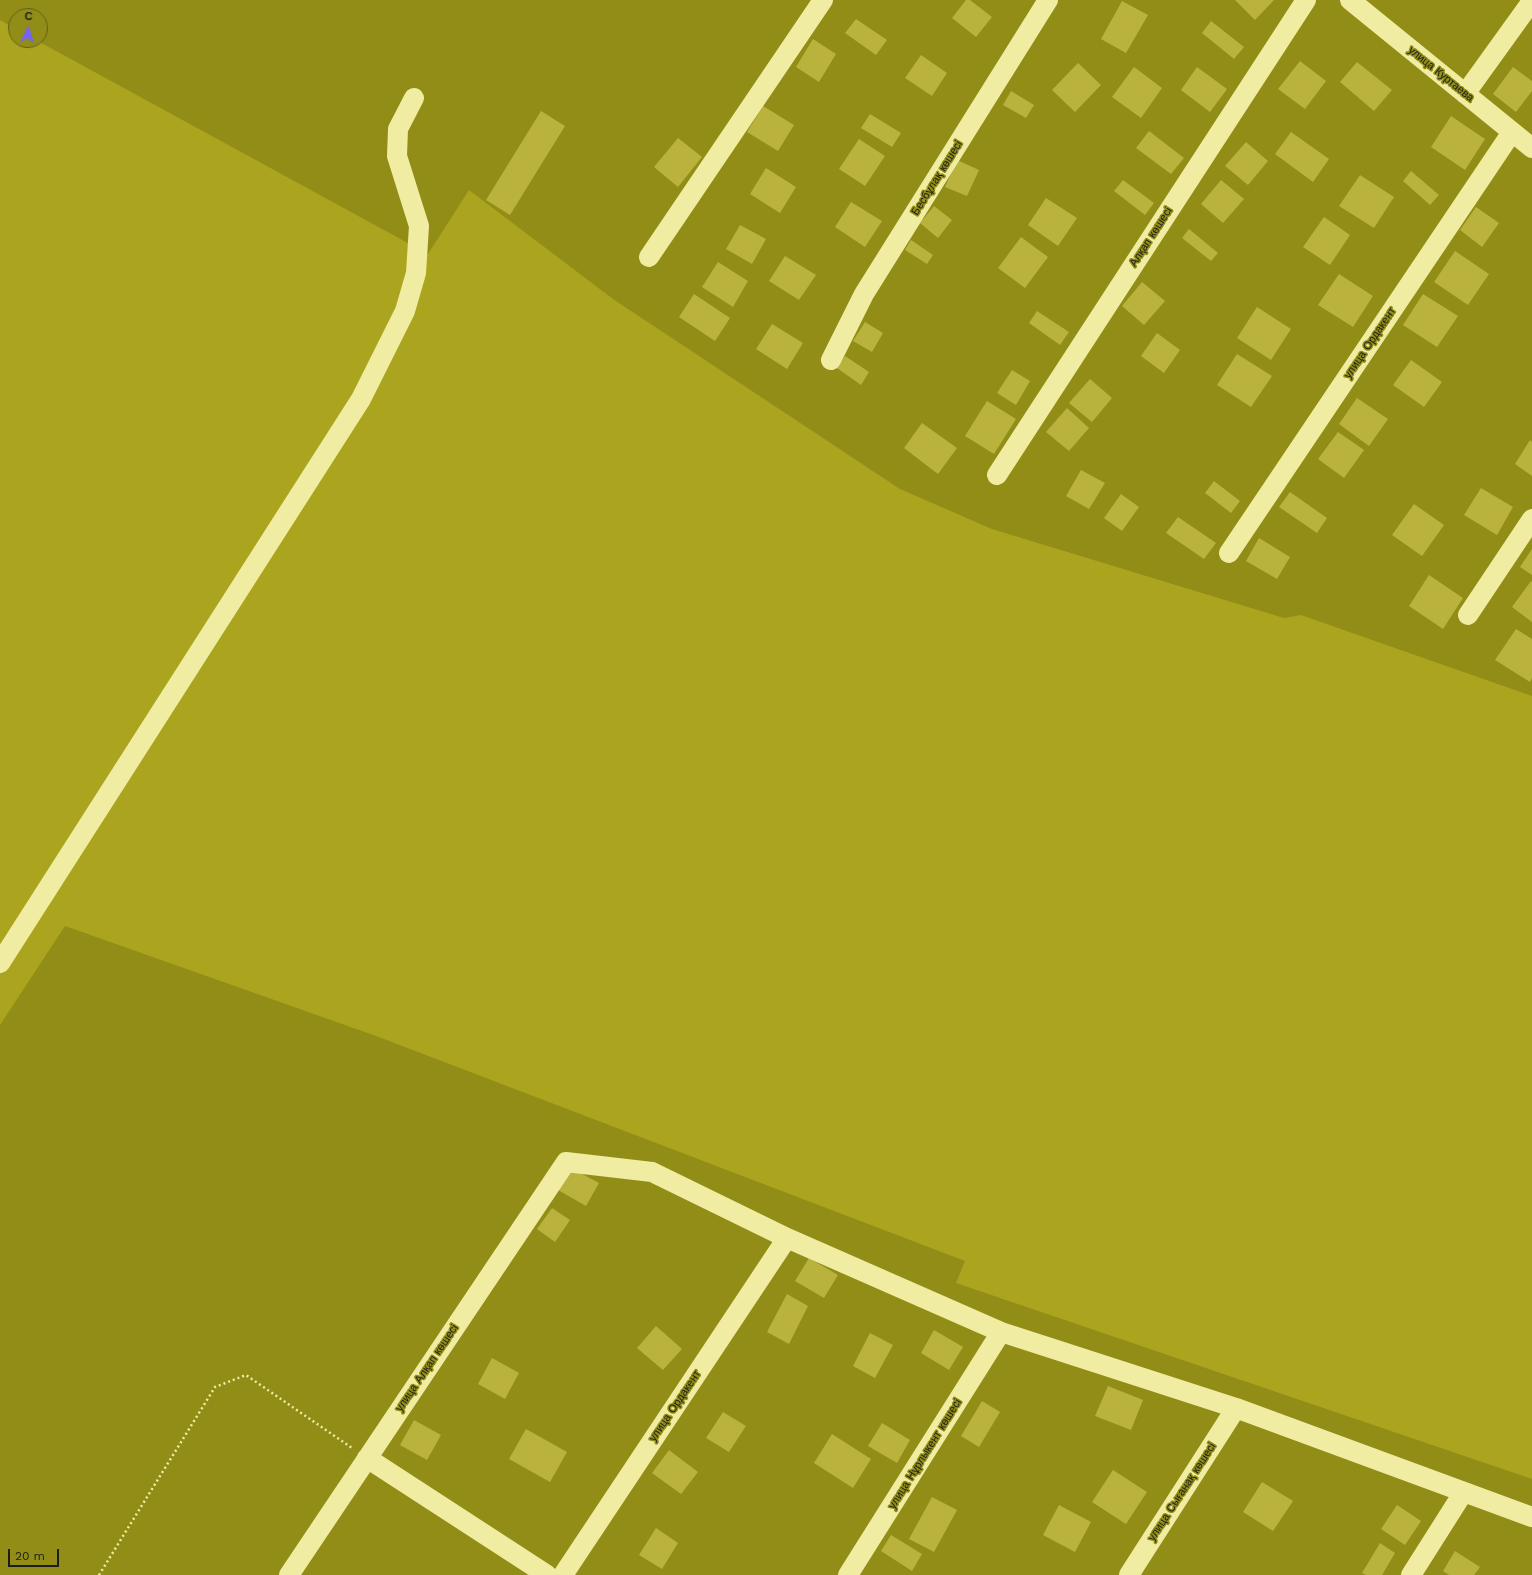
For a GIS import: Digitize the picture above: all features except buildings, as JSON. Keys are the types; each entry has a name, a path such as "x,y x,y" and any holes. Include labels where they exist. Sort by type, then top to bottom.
{"street":[{"path":"649,257 823,0"},
{"name":"Бесбұлақ көшесі","path":"831,360 864,294 1048,0"},
{"name":"Алқап көшесі","path":"996,475 1306,0"},
{"name":"улица Куртаева","path":"1350,0 1532,148"},
{"path":"1465,94 1532,1"},
{"path":"0,963 361,399 405,311 416,273 419,226 397,156 398,129 414,98"},
{"name":"улица Ордакент","path":"1228,553 1512,132"},
{"path":"1468,615 1532,519"},
{"name":"улица Алқап көшесі","path":"289,1575 566,1162 652,1172 787,1238"},
{"path":"787,1238 1001,1332 1236,1408 1463,1493 1532,1517"},
{"name":"улица Ордакент","path":"563,1575 787,1238"},
{"name":"улица Нұрлыкент көшесі","path":"848,1575 1001,1332"},
{"name":"улица Сығанақ көшесі","path":"1129,1575 1236,1408"},
{"path":"367,1458 548,1575"},
{"path":"1411,1575 1463,1493"}],"path":[{"path":"100,1575 216,1387 246,1375 367,1458"}],"shaded area":[{"path":"0,20 8,24 8,48 48,48 48,47 428,254 469,190 613,299 900,489 992,529 1284,618 1301,615 1532,696 1532,1479 956,1283 965,1261 376,1036 65,926 0,1025"}]}
